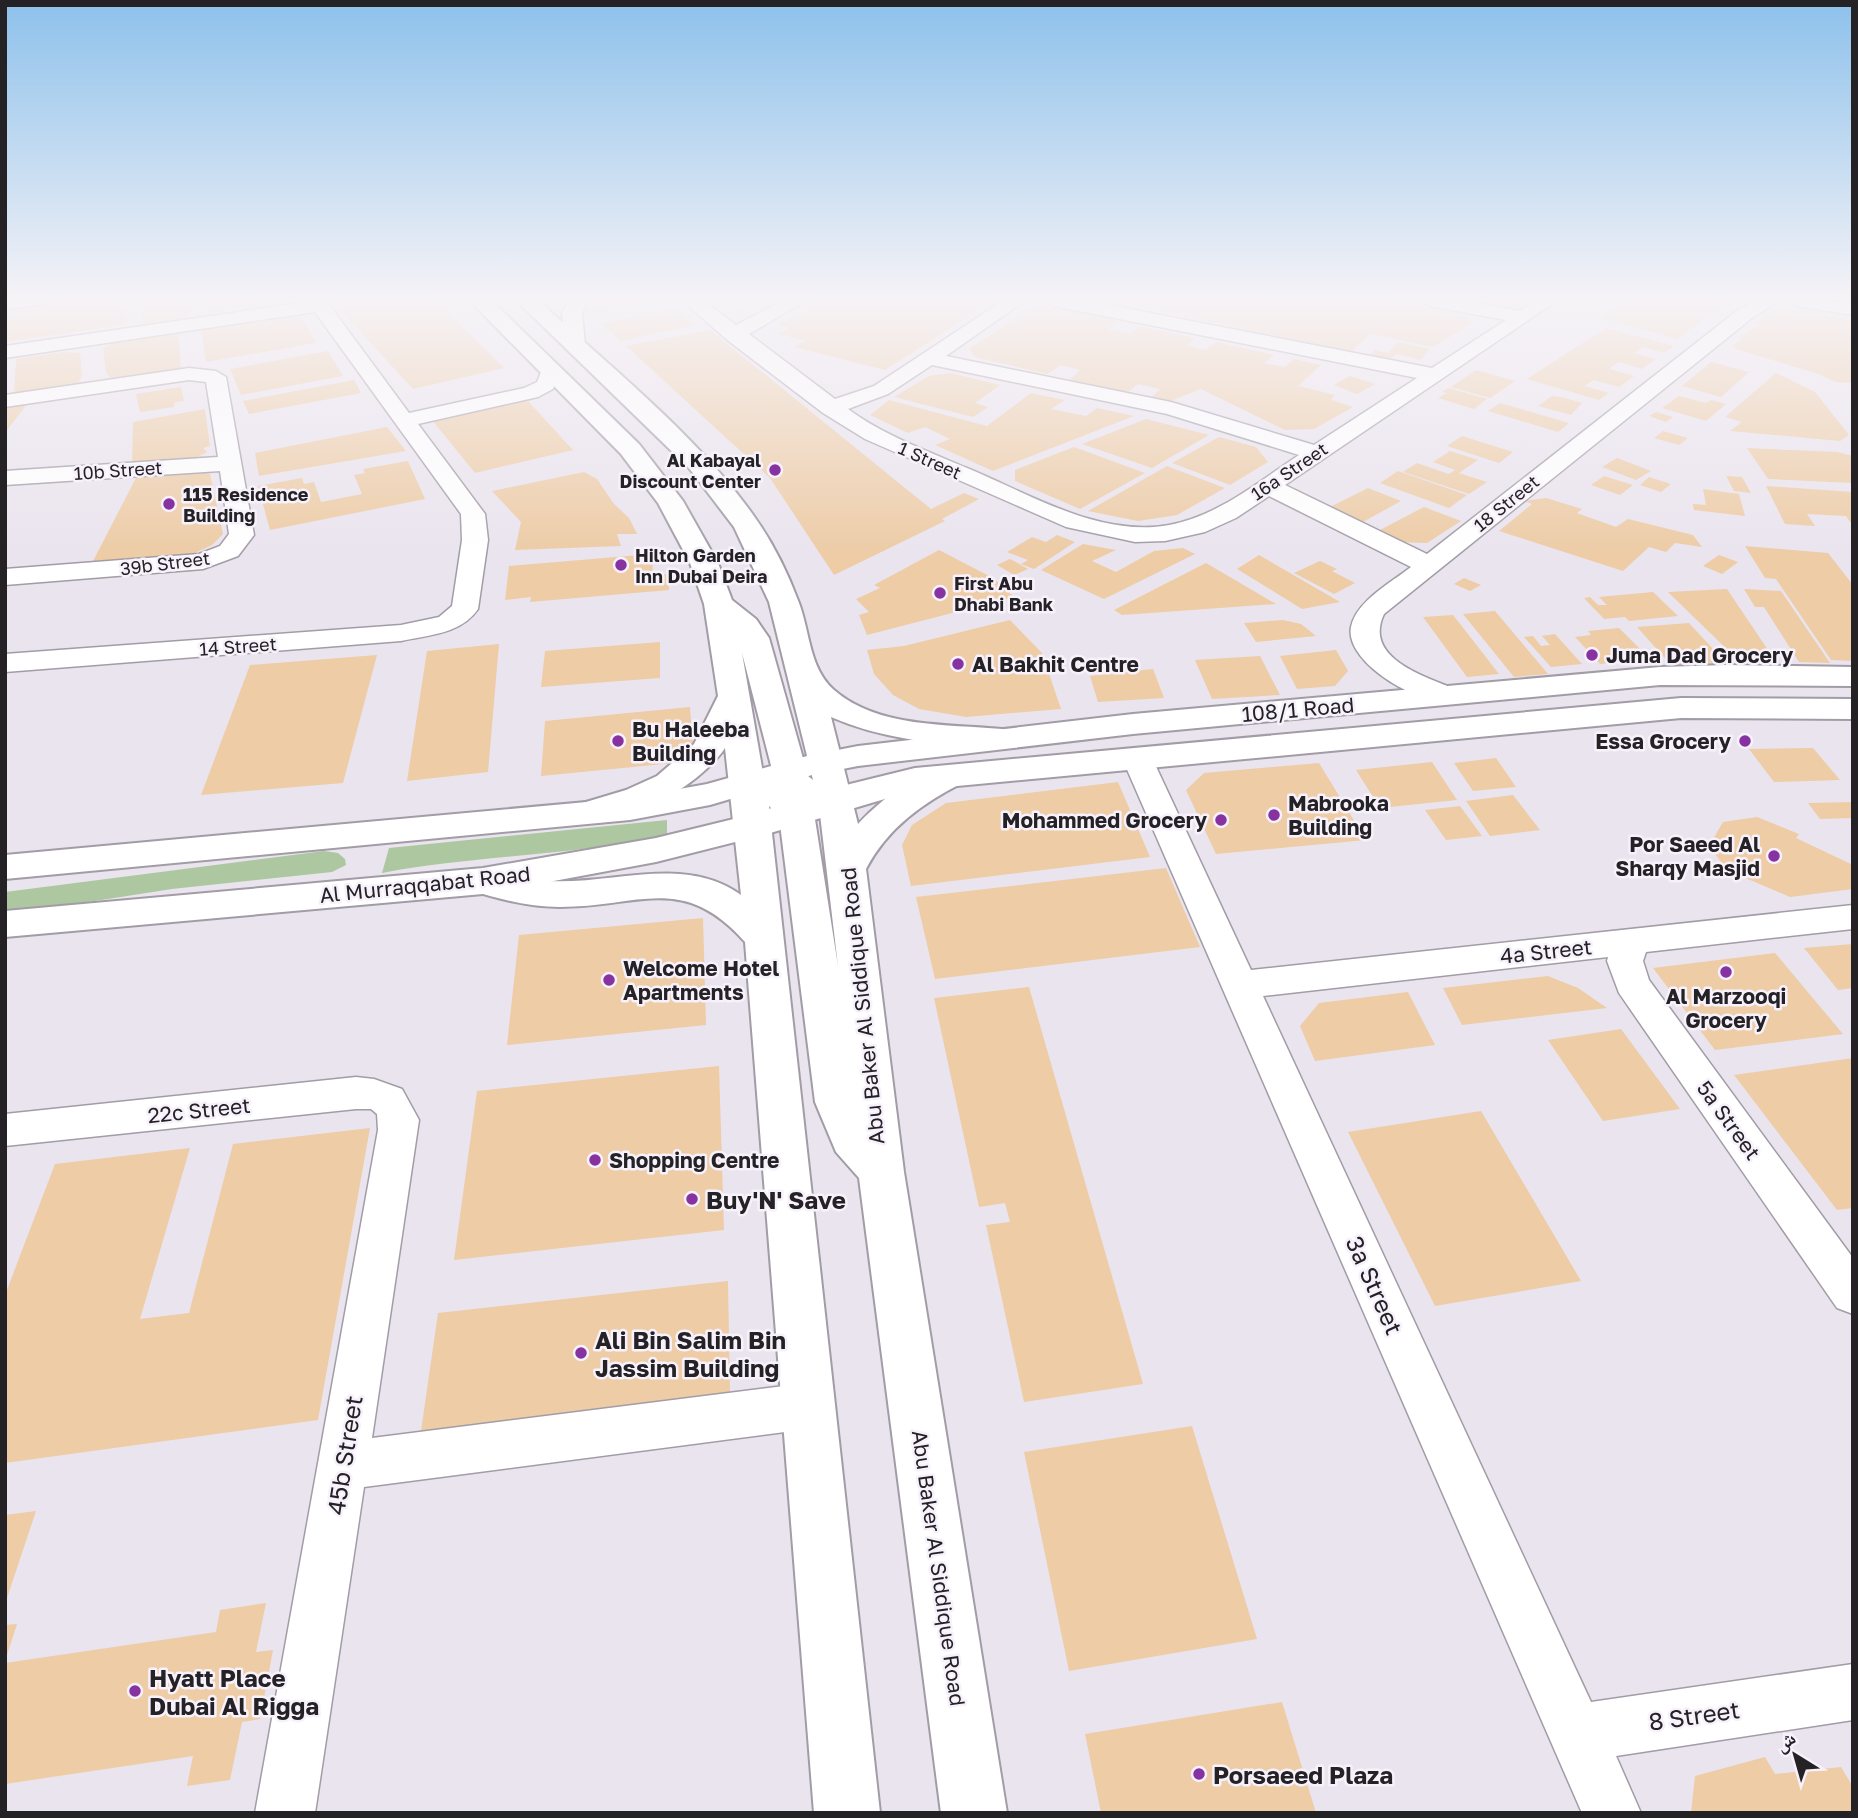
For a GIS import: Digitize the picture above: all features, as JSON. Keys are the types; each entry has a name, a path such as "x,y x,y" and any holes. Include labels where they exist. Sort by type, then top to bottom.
{"main road":[{"path":"564,385 651,474 688,530 719,604 734,696 766,808 837,1102 852,1139 881,1172"},
{"name":"Abu Baker Al Siddique Road","path":"617,385 698,463 747,526 784,602 827,762 847,869 881,1172 974,1813"},
{"path":"719,604 746,625 754,638 792,781 804,790 836,800"},
{"path":"804,673 814,691 831,706 856,718 886,726 1002,740"},
{"name":"108/1 Road","path":"766,808 788,772 827,762 1002,740 1350,704 1660,676 1726,674 1853,677"},
{"path":"589,813 628,803 663,788 690,769 709,748 734,696"},
{"path":"1137,758 1140,749 1160,736 1296,720 1350,704"},
{"name":"108/1 Road","path":"836,800 888,785 952,775 1681,708 1853,709"},
{"path":"847,869 865,838 890,811 918,791 952,775"},
{"name":"Al Murraqqabat Road","path":"5,867 345,838 670,802 766,808 836,800"},
{"path":"766,808 763,937 847,1813"},
{"name":"Al Murraqqabat Road","path":"5,924 483,881 600,862 766,808"},
{"path":"73,918 154,902 342,884 357,876 367,866 371,856 368,847 359,840 345,838"},
{"path":"483,881 502,888 548,894 647,885 695,888 723,898 746,914 763,937"}],"street":[{"name":"39b Street","path":"5,401 117,385"},
{"name":"39b Street","path":"5,577 188,564 229,551 237,544 242,535 217,385"},
{"path":"378,385 406,420 531,393 546,385"},
{"name":"1 Street","path":"800,385 826,404 890,442 1042,509"},
{"path":"826,404 867,397 886,385"},
{"path":"1059,385 1237,426 1320,450"},
{"name":"16a Street","path":"1042,509 1088,528 1151,535 1208,524 1420,385"},
{"name":"18 Street","path":"1445,695 1397,674 1379,662 1367,648 1363,634 1364,621 1379,604 1652,385"},
{"name":"14 Street","path":"5,663 401,634 448,623 466,609 475,540 473,514 406,420"},
{"name":"10b Street","path":"5,478 231,463"},
{"path":"1268,486 1428,565"},
{"name":"3a Street","path":"1137,758 1612,1813"},
{"name":"4a Street","path":"1239,985 1853,917"},
{"name":"5a Street","path":"1632,942 1625,961 1632,984 1853,1294"},
{"name":"22c Street","path":"5,1130 356,1093 369,1093 391,1100"},
{"name":"45b Street","path":"285,1813 400,1118 391,1100"},
{"path":"343,1466 808,1406"},
{"name":"8 Street","path":"1576,1732 1853,1692"}],"green space":[{"path":"667,820 667,835 632,842 453,862 382,873 389,848"},
{"path":"324,851 338,853 345,859 346,865 332,872 172,889 5,915 5,892"}],"building":[{"path":"15,385 69,385 14,396"},
{"path":"237,385 296,385 241,395"},
{"path":"328,385 357,385 361,393 249,414 243,401"},
{"path":"409,385 431,385 413,389"},
{"path":"668,385 778,385 931,509 964,493 979,499 942,519 945,521 834,575 770,478"},
{"path":"914,385 1000,385 975,403 988,407 973,417 894,397"},
{"path":"1093,385 1137,385 1128,392"},
{"path":"1142,385 1299,385 1335,395 1331,400 1353,407 1314,429 1285,430 1201,389 1168,402 1151,398 1160,389"},
{"path":"1334,385 1373,385 1357,394"},
{"path":"1454,385 1509,385 1490,398 1451,387"},
{"path":"1547,385 1586,385 1584,386 1609,393 1599,400"},
{"path":"1683,385 1735,385 1721,397"},
{"path":"1762,385 1800,385 1815,392 1849,435 1840,441 1730,431 1742,422 1725,417"},
{"path":"181,387 184,401 175,402 174,407 140,412 136,394"},
{"path":"1448,388 1487,399 1474,409 1438,398 1447,393 1442,392"},
{"path":"1031,393 1065,400 1051,409 1086,416 1097,408 1134,416 993,471 935,445 950,439 925,427 908,433 870,415 889,400 987,426"},
{"path":"1552,396 1582,403 1571,415 1538,406"},
{"path":"1679,396 1706,403 1711,400 1726,404 1706,421 1662,408"},
{"path":"526,399 573,450 475,473 432,420"},
{"path":"1500,403 1569,423 1558,432 1488,411"},
{"path":"27,404 5,433 5,407"},
{"path":"205,409 210,446 203,448 207,452 192,460 132,466 133,422"},
{"path":"1656,412 1673,417 1666,422 1649,416"},
{"path":"1146,419 1209,435 1152,468 1082,444"},
{"path":"387,427 406,451 259,476 255,453"},
{"path":"1663,431 1688,438 1679,445 1654,438"},
{"path":"1462,436 1513,452 1499,463 1447,446"},
{"path":"1219,437 1256,447 1268,462 1230,485 1172,463"},
{"path":"1074,447 1145,473 1080,509 1015,481 1015,470"},
{"path":"1747,448 1837,452 1853,456 1853,483 1768,479"},
{"path":"1450,451 1478,460 1459,473 1487,482 1469,494 1403,472 1417,463 1449,474 1455,470 1433,462"},
{"path":"1617,458 1651,471 1636,480 1602,467"},
{"path":"408,461 425,499 270,530 258,486 302,478 304,484 314,482 321,502 362,494 354,475 365,473 363,469"},
{"path":"1167,466 1225,488 1177,515 1138,521 1088,511"},
{"name":"115 Residence Building","path":"201,470 210,474 223,534 212,545 195,553 91,565 138,474"},
{"path":"1398,471 1467,495 1449,508 1380,483"},
{"path":"584,472 597,479 614,504 629,518 637,534 617,534 621,546 515,550 521,522 492,491"},
{"path":"1604,476 1633,485 1620,495 1591,485"},
{"path":"1726,476 1742,477 1751,493 1734,491"},
{"path":"1649,477 1671,484 1661,492 1640,485"},
{"path":"1766,486 1853,492 1853,526 1846,516 1807,514 1815,526 1785,524"},
{"path":"1368,488 1401,501 1361,523 1328,508"},
{"path":"1703,489 1739,494 1745,516 1694,510 1693,504 1706,505"},
{"path":"1546,498 1582,509 1577,513 1616,527 1628,519 1693,535 1702,547 1675,543 1666,552 1649,547 1623,571 1499,531 1532,504 1524,501"},
{"path":"1424,507 1461,521 1427,543 1400,542 1378,531"},
{"path":"1057,535 1075,542 1034,569 1021,564 1028,560 1007,552 1032,537 1046,542"},
{"path":"1083,544 1116,550 1092,561 1116,572 1154,551 1183,548 1195,554 1104,599 1041,570"},
{"path":"1745,546 1828,553 1853,585 1853,661 1831,660 1776,579 1765,578"},
{"name":"First Abu Dhabi Bank","path":"939,550 993,578 1014,597 867,635 859,615 869,612 856,599 880,588 874,585"},
{"path":"652,554 653,575 668,574 669,590 530,602 531,597 505,600 509,566"},
{"path":"1259,555 1340,602 1302,609 1237,569"},
{"path":"1719,555 1738,562 1722,574 1703,566"},
{"path":"1010,559 1028,569 1014,575 997,565"},
{"path":"1320,561 1337,569 1332,571 1355,583 1334,594 1294,573"},
{"path":"1206,563 1276,604 1122,615 1114,610"},
{"path":"1464,578 1481,585 1470,591 1454,584"},
{"path":"1727,589 1774,659 1737,659 1668,592"},
{"path":"1744,589 1781,591 1830,663 1799,662 1764,607 1755,607"},
{"path":"1653,592 1678,616 1629,621 1625,617 1604,619 1584,598 1590,597 1598,605 1607,605 1599,597"},
{"path":"1495,611 1548,674 1514,677 1463,614"},
{"path":"1453,615 1499,674 1467,677 1423,617"},
{"name":"Al Bakhit Centre","path":"1010,620 1042,653 1061,709 966,717 919,709 893,695 874,674 867,650 904,646"},
{"path":"1283,620 1301,624 1316,636 1256,642 1244,623"},
{"path":"1689,623 1726,663 1672,666 1637,627"},
{"path":"1619,628 1650,659 1600,664 1575,637 1591,635 1588,631"},
{"path":"1555,634 1582,664 1551,667 1524,637 1533,636 1541,646 1550,645 1542,636"},
{"path":"660,642 660,678 541,687 545,651"},
{"path":"499,644 488,772 407,781 427,651"},
{"path":"1336,650 1348,671 1335,686 1297,689 1280,656"},
{"path":"377,655 343,783 201,795 250,665"},
{"path":"1260,656 1280,695 1212,699 1195,660"},
{"path":"1153,669 1164,698 1098,702 1090,676"},
{"name":"Bu Haleeba Building","path":"690,707 694,761 541,776 545,721"},
{"path":"1813,748 1840,780 1774,782 1749,749"},
{"path":"1496,758 1516,787 1473,791 1454,763"},
{"path":"1432,762 1457,800 1380,808 1356,770"},
{"name":"Mabrooka Building","path":"1319,763 1366,840 1216,854 1186,790 1204,773"},
{"path":"1118,782 1150,857 911,886 902,845 912,825 946,803"},
{"path":"1513,795 1540,830 1490,836 1466,801"},
{"path":"1853,802 1853,818 1820,819 1808,803"},
{"path":"1460,806 1482,836 1446,840 1425,810"},
{"name":"Por Saeed Al Sharqy Masjid","path":"1757,817 1799,834 1796,838 1853,865 1853,889 1790,897 1727,870 1709,846 1723,822"},
{"path":"1166,868 1200,947 935,979 916,897"},
{"name":"Welcome Hotel Apartments","path":"703,918 706,1025 507,1045 519,935"},
{"path":"1853,944 1853,988 1838,990 1804,948"},
{"path":"1775,953 1843,1034 1715,1050 1653,968"},
{"path":"1548,976 1578,988 1607,1008 1462,1025 1443,988"},
{"path":"1029,987 1143,1384 1024,1402 986,1225 1010,1222 1005,1203 979,1207 934,998"},
{"path":"1408,992 1435,1045 1315,1061 1300,1026 1319,1003"},
{"path":"1621,1029 1680,1109 1603,1121 1548,1040"},
{"path":"1853,1058 1853,1208 1837,1210 1734,1075"},
{"name":"Shopping Centre","path":"719,1066 724,1230 454,1260 477,1091"},
{"path":"1481,1111 1581,1281 1435,1306 1348,1132"},
{"path":"370,1128 318,1420 5,1463 5,1295 55,1164 190,1148 140,1319 189,1313 233,1144"},
{"name":"Ali Bin Salim Bin Jassim Building","path":"728,1281 730,1394 421,1431 438,1313"},
{"path":"1192,1426 1257,1639 1069,1671 1024,1452"},
{"path":"36,1511 6,1601 5,1601 5,1515"},
{"name":"Hyatt Place Dubai Al Rigga","path":"266,1603 256,1652 273,1650 260,1719 242,1722 230,1780 187,1786 193,1756 5,1784 5,1663 216,1632 220,1610"},
{"path":"17,1624 6,1658 5,1658 5,1625"},
{"name":"Porsaeed Plaza","path":"1282,1702 1316,1813 1101,1813 1085,1734"},
{"path":"1765,1757 1775,1774 1841,1767 1853,1787 1853,1813 1691,1813 1695,1776"}],"place":[{"name":"Al Kabayal Discount Center","path":"775,470"},
{"name":"115 Residence Building","path":"169,504"},
{"name":"Hilton Garden Inn Dubai Deira","path":"621,565"},
{"name":"First Abu Dhabi Bank","path":"940,593"},
{"name":"Juma Dad Grocery","path":"1592,655"},
{"name":"Al Bakhit Centre","path":"958,664"},
{"name":"Bu Haleeba Building","path":"618,741"},
{"name":"Essa Grocery","path":"1745,741"},
{"name":"Mabrooka Building","path":"1274,815"},
{"name":"Mohammed Grocery","path":"1221,820"},
{"name":"Por Saeed Al Sharqy Masjid","path":"1774,856"},
{"name":"Al Marzooqi Grocery","path":"1726,972"},
{"name":"Welcome Hotel Apartments","path":"609,980"},
{"name":"Shopping Centre","path":"595,1160"},
{"name":"Buy'N' Save","path":"692,1199"},
{"name":"Ali Bin Salim Bin Jassim Building","path":"581,1353"},
{"name":"Hyatt Place Dubai Al Rigga","path":"135,1691"},
{"name":"Porsaeed Plaza","path":"1199,1774"}]}
